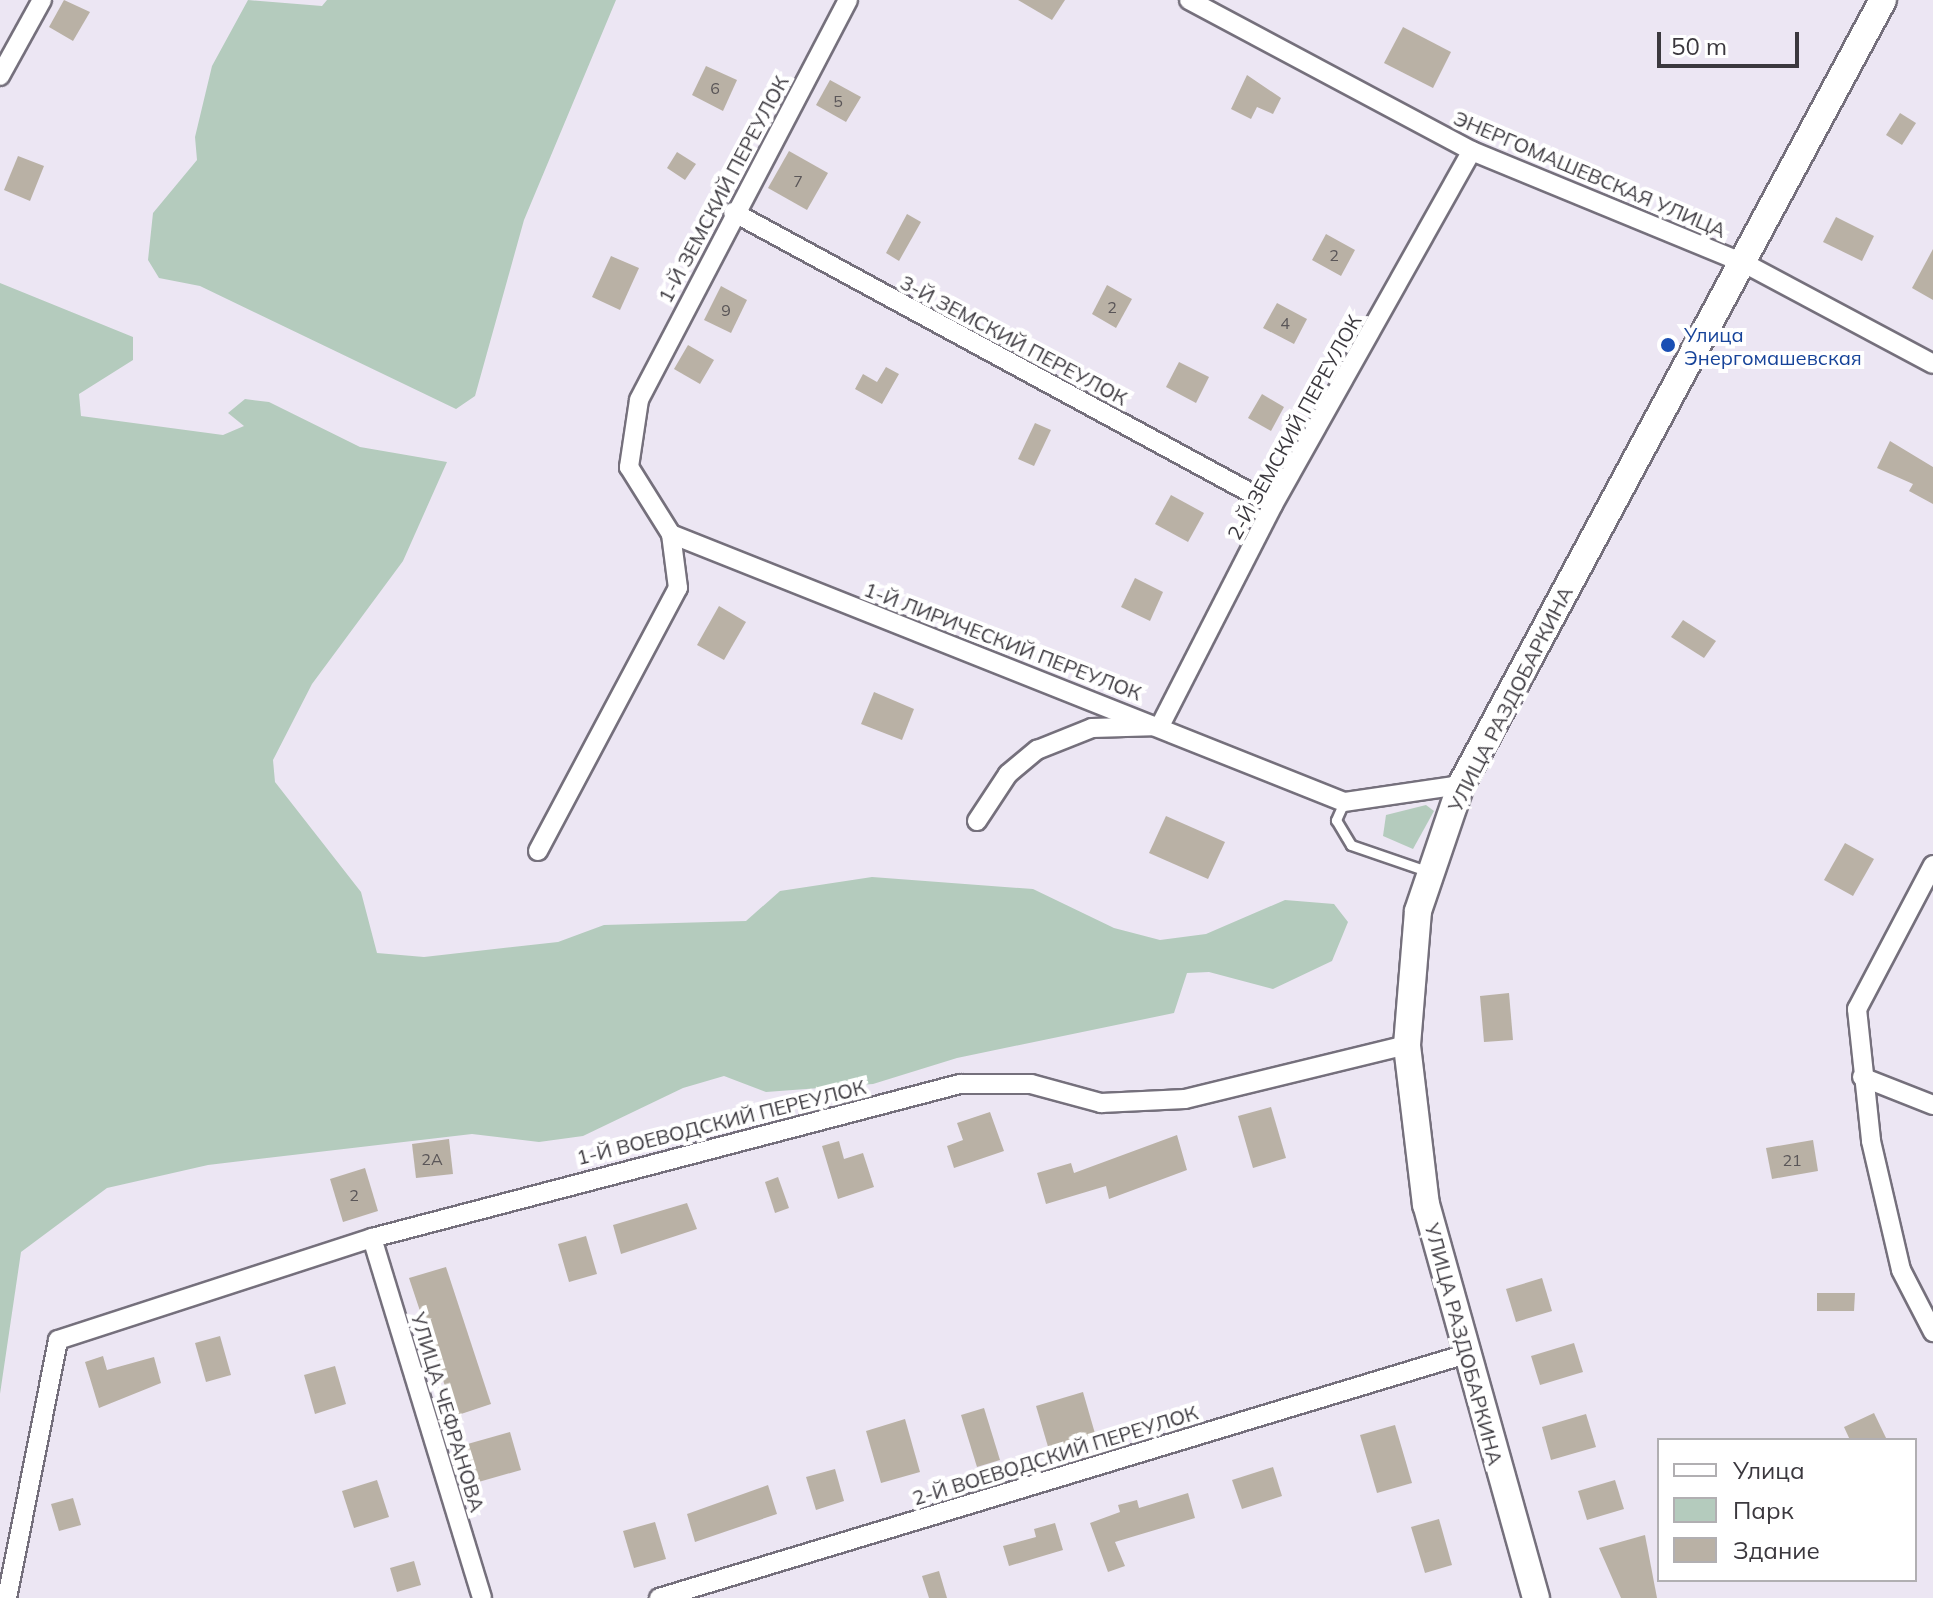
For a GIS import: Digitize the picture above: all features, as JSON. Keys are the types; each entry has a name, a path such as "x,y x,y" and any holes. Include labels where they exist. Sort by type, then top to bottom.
{"street":[{"path":"0,76 42,0"},
{"name":"1-Й ЗЕМСКИЙ ПЕРЕУЛОК","path":"671,534 629,467 639,400 733,212 848,0"},
{"name":"ЭНЕРГОМАШЕВСКАЯ УЛИЦА","path":"1189,0 1472,151 1744,263 1933,364"},
{"name":"УЛИЦА РАЗДОБАРКИНА","path":"1536,1598 1463,1355 1426,1205 1407,1045 1408,967 1427,871 1461,785 1883,0"},
{"name":"2-Й ЗЕМСКИЙ ПЕРЕУЛОК","path":"1160,726 1273,505 1472,151"},
{"name":"3-Й ЗЕМСКИЙ ПЕРЕУЛОК","path":"733,212 1273,505"},
{"path":"538,851 678,588 671,534"},
{"name":"1-Й ЛИРИЧЕСКИЙ ПЕРЕУЛОК","path":"671,534 1160,726 1344,802"},
{"path":"977,821 1008,774 1037,750 1092,728 1160,726"},
{"path":"1344,802 1461,785"},
{"path":"1933,865 1857,1009 1862,1077 1901,1270 1933,1332"},
{"name":"1-Й ВОЕВОДСКИЙ ПЕРЕУЛОК","path":"7,1598 58,1340 372,1238 960,1084 1031,1084 1101,1103 1185,1099 1407,1045"},
{"path":"1862,1077 1933,1105"},
{"name":"УЛИЦА ЧЕФРАНОВА","path":"372,1238 482,1598"},
{"name":"2-Й ВОЕВОДСКИЙ ПЕРЕУЛОК","path":"659,1598 1463,1355"}],"lane":[{"path":"1344,802 1336,820 1351,845 1427,871"}],"green space":[{"path":"248,0 322,6 327,0 616,0 524,220 475,396 456,409 200,286 159,278 148,260 153,213 197,160 195,137 212,66"},
{"path":"0,283 133,337 133,360 79,394 81,416 223,435 244,426 228,413 245,399 269,402 360,447 447,462 403,561 312,684 273,760 275,782 361,892 377,953 424,957 558,942 604,925 746,921 780,891 872,877 1033,889 1114,928 1160,940 1206,934 1285,900 1334,904 1348,922 1332,961 1273,989 1209,972 1187,973 1174,1013 957,1058 873,1084 766,1092 724,1076 683,1088 583,1136 539,1142 472,1134 208,1165 107,1188 21,1252 0,1394"},
{"path":"1426,805 1434,811 1413,849 1383,836 1386,815"}],"building":[{"path":"64,0 90,12 73,41 49,27"},
{"path":"1018,0 1065,0 1052,20"},
{"path":"1403,27 1451,52 1433,88 1384,63"},
{"path":"706,66 737,80 723,111 692,95"},
{"path":"1247,75 1281,98 1273,114 1257,107 1251,119 1231,109"},
{"path":"830,80 861,97 846,122 816,105"},
{"path":"1900,113 1916,123 1902,145 1886,135"},
{"path":"789,151 828,173 807,210 768,188"},
{"path":"677,152 696,164 685,180 667,168"},
{"path":"18,156 44,166 30,201 4,190"},
{"path":"907,214 921,222 899,261 886,253"},
{"path":"1836,217 1874,236 1862,261 1823,242"},
{"path":"1326,234 1355,250 1341,276 1312,260"},
{"path":"1933,249 1933,300 1912,288"},
{"path":"611,256 639,268 620,310 592,297"},
{"path":"1107,285 1132,299 1116,328 1092,314"},
{"path":"721,286 747,300 731,333 704,320"},
{"path":"1277,303 1307,319 1294,344 1263,328"},
{"path":"688,345 714,360 700,384 674,369"},
{"path":"1179,362 1209,377 1196,403 1166,387"},
{"path":"886,367 899,374 882,404 855,389 863,374 877,382"},
{"path":"1262,394 1284,407 1271,431 1248,418"},
{"path":"1035,423 1051,430 1034,466 1018,459"},
{"path":"1890,441 1933,467 1933,504 1909,491 1913,484 1877,468"},
{"path":"1171,495 1204,513 1188,542 1155,524"},
{"path":"1135,578 1163,592 1150,621 1121,607"},
{"path":"719,606 746,622 724,660 697,645"},
{"path":"1683,620 1716,641 1704,658 1671,637"},
{"path":"874,692 914,709 902,740 861,724"},
{"path":"1166,816 1225,842 1208,879 1149,853"},
{"path":"1845,843 1874,859 1853,896 1824,880"},
{"path":"1509,993 1513,1040 1484,1042 1480,996"},
{"path":"1271,1107 1286,1158 1253,1168 1238,1116"},
{"path":"990,1112 1004,1151 954,1168 947,1146 963,1140 957,1123"},
{"path":"1177,1135 1187,1170 1109,1199 1106,1186 1046,1204 1037,1173 1071,1163 1074,1173"},
{"path":"449,1139 453,1174 416,1178 412,1144"},
{"path":"1813,1140 1818,1171 1772,1179 1766,1148"},
{"path":"839,1141 844,1159 863,1153 874,1187 838,1199 822,1146"},
{"path":"365,1168 378,1211 343,1222 330,1179"},
{"path":"778,1177 789,1208 775,1213 765,1182"},
{"path":"687,1203 697,1229 621,1254 613,1225"},
{"path":"586,1236 597,1274 569,1282 558,1244"},
{"path":"446,1267 491,1404 455,1416 409,1278"},
{"path":"1542,1278 1552,1311 1516,1322 1506,1289"},
{"path":"1817,1293 1855,1293 1854,1311 1817,1311"},
{"path":"220,1336 231,1375 206,1382 195,1343"},
{"path":"1574,1343 1583,1372 1540,1385 1531,1356"},
{"path":"103,1356 107,1370 154,1357 161,1383 99,1408 85,1362"},
{"path":"335,1366 346,1404 315,1414 304,1375"},
{"path":"1083,1392 1096,1437 1049,1450 1036,1406"},
{"path":"984,1408 1000,1460 977,1467 961,1415"},
{"path":"1874,1413 1886,1438 1849,1438 1844,1427"},
{"path":"1586,1414 1596,1447 1551,1460 1542,1427"},
{"path":"905,1419 920,1472 881,1483 866,1431"},
{"path":"1395,1425 1412,1483 1377,1493 1360,1435"},
{"path":"510,1432 521,1470 475,1483 464,1445"},
{"path":"1273,1467 1282,1496 1242,1509 1232,1480"},
{"path":"835,1469 844,1501 816,1510 806,1477"},
{"path":"377,1480 389,1517 354,1528 342,1491"},
{"path":"1615,1480 1624,1509 1587,1520 1578,1491"},
{"path":"768,1485 777,1514 695,1542 687,1514"},
{"path":"1188,1493 1195,1518 1115,1542 1125,1566 1108,1572 1090,1523 1120,1512 1118,1505 1137,1500 1139,1508"},
{"path":"73,1498 81,1525 59,1531 51,1504"},
{"path":"1439,1519 1452,1565 1425,1573 1411,1527"},
{"path":"655,1522 666,1559 634,1568 623,1531"},
{"path":"1055,1523 1063,1550 1009,1566 1003,1546 1036,1537 1034,1529"},
{"path":"1645,1535 1657,1598 1621,1598 1599,1548"},
{"path":"414,1561 421,1585 397,1592 390,1568"},
{"path":"939,1571 947,1598 929,1598 922,1576"}],"place":[{"name":"Улица Энергомашевская","path":"1668,345"}]}
